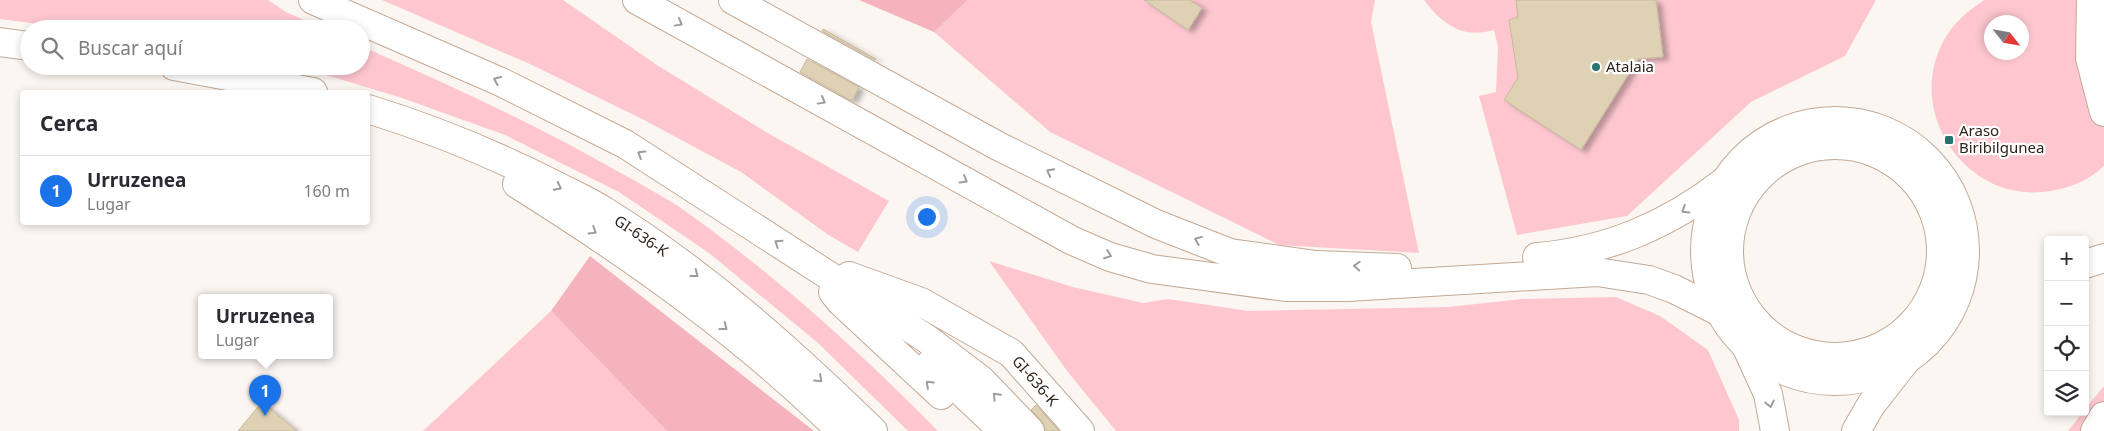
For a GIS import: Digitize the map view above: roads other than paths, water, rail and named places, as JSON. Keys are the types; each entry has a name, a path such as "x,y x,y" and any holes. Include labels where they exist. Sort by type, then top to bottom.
{"main road":[{"name":"GI-636-K","path":"313,0 359,20"},
{"path":"637,0 1071,240 1110,257 1152,269 1286,287 1347,287 1596,272 1649,280 1674,288 1720,312"},
{"path":"733,0 990,141 1072,183 1156,224 1230,253 1316,265 1395,268 1564,254 1621,241 1648,230 1688,208 1725,181"},
{"path":"2091,0 2090,58 2104,112"},
{"name":"GI-636-K","path":"370,25 501,82 625,144 927,339 981,380 1030,431"},
{"path":"0,42 20,45"},
{"path":"222,75 303,90"},
{"name":"GI-636-K","path":"370,110 417,124 516,166 603,210 673,257 762,326 873,431"},
{"path":"1856,431 1871,405 1907,359 1935,333 1951,310 1961,283 1964,255 1963,228 1955,201 1942,177 1925,156 1903,140 1879,128 1852,122 1825,120 1798,126 1770,138 1744,157 1725,181 1710,212 1705,246 1708,280 1720,312 1731,330 1746,346 1773,365 1811,379 1836,381 1860,378 1884,371 1907,359"},
{"path":"417,124 603,238 682,293 753,349 841,431"},
{"path":"1827,144 1849,145 1871,150 1891,160 1908,173 1923,191 1933,210 1940,231 1941,255 1938,277 1930,299 1917,318 1894,339 1875,349 1856,355 1816,356 1796,350 1778,341 1750,316 1741,301 1731,275 1729,247 1733,219 1745,194 1761,174 1781,159 1805,148 1827,144"},
{"path":"2089,263 2104,258"},
{"name":"GI-636-K","path":"818,270 840,301 952,405 976,431"},
{"name":"GI-636-K","path":"818,270 848,298 944,372 1003,431"},
{"name":"GI-636-K","path":"818,270 906,311 998,366 1056,431"},
{"name":"GI-636-K","path":"818,270 851,277 920,302 1011,353 1080,431"},
{"path":"1746,346 1768,394 1775,431"},
{"path":"2094,431 2104,416"}],"place":[{"name":"Atalaia","path":"1596,67"},
{"name":"Araso Biribilgunea","path":"1949,140"},
{"name":"Urruzenea","path":"265,416"}]}
